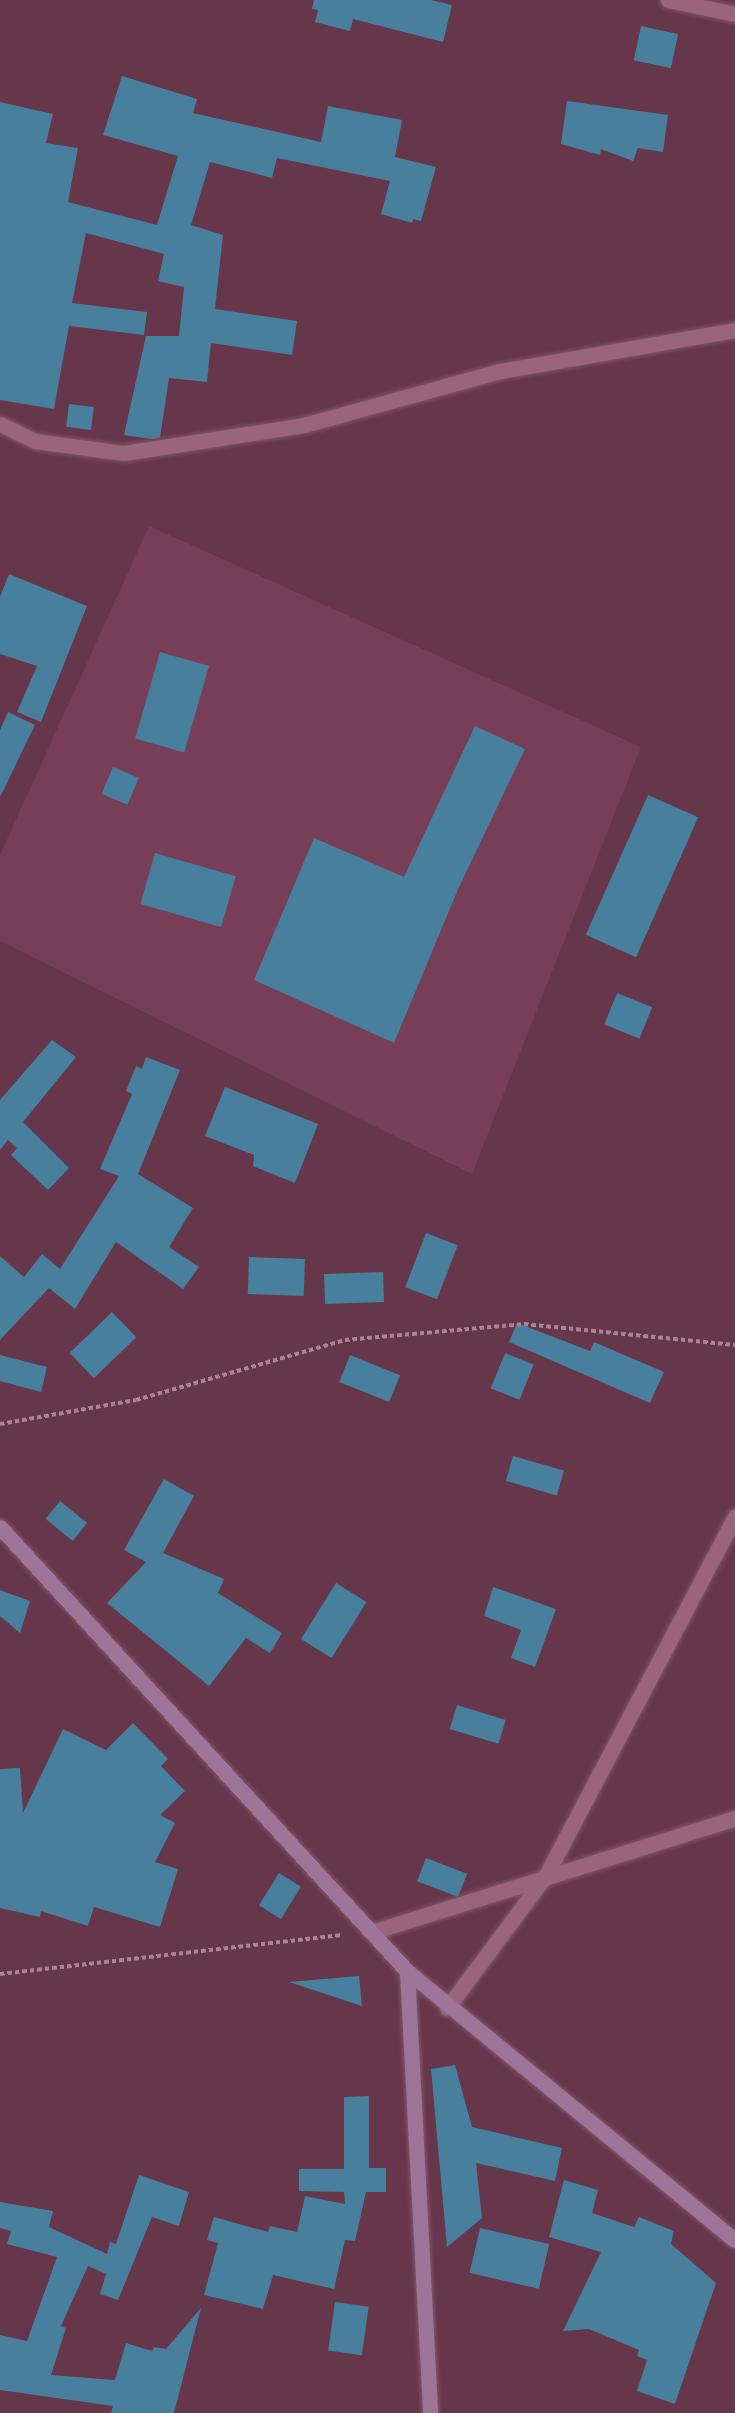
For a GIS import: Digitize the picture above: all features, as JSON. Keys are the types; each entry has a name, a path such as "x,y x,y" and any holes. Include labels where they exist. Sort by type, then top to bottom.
{"main road":[{"path":"0,1527 375,1931 407,1971 447,2008 735,2240"},
{"path":"407,1971 430,2413"}],"street":[{"path":"668,0 735,14"},
{"path":"0,424 34,441 124,453 304,425 500,371 735,330"},
{"path":"447,2008 546,1875 735,1516"},
{"path":"375,1931 546,1875 735,1818"}],"path":[{"path":"0,1424 136,1400 345,1340 524,1324 735,1345"},
{"path":"0,1974 375,1931"}],"shaded area":[{"path":"149,526 641,747 472,1174 0,941 0,855"}],"building":[{"path":"314,0 431,0 452,5 443,42 353,19 350,31 315,22 318,10 312,9"},
{"path":"641,26 678,34 671,68 634,60"},
{"path":"122,76 197,99 193,113 321,142 328,106 402,120 395,157 436,167 421,221 413,219 412,223 381,214 390,181 277,158 272,178 210,162 191,225 223,235 215,309 297,321 292,355 211,343 207,382 169,378 160,438 151,439 124,435 146,336 179,336 184,287 158,281 164,254 86,233 72,303 147,312 144,335 69,326 54,409 0,400 0,102 53,114 46,143 78,148 68,202 157,225 178,156 103,135"},
{"path":"567,101 668,115 663,152 638,148 633,161 601,149 600,155 561,144"},
{"path":"69,404 94,407 91,430 66,427"},
{"path":"9,574 87,606 41,722 17,712 37,666 0,654 0,597"},
{"path":"160,652 209,666 184,753 135,739"},
{"path":"8,712 35,725 0,797 0,730"},
{"path":"475,726 525,749 459,887 394,1043 254,980 314,838 404,877"},
{"path":"113,767 139,778 127,805 102,794"},
{"path":"648,795 698,817 636,957 586,935"},
{"path":"155,853 236,876 221,927 140,904"},
{"path":"617,993 652,1007 639,1039 604,1025"},
{"path":"52,1040 76,1057 23,1122 69,1168 48,1190 11,1155 17,1148 8,1140 0,1150 0,1100"},
{"path":"146,1057 180,1070 138,1174 193,1208 169,1247 199,1267 183,1289 116,1242 75,1309 49,1288 0,1340 0,1256 24,1277 42,1254 60,1269 119,1176 100,1169 132,1094 126,1091 136,1066 142,1069"},
{"path":"225,1087 318,1124 295,1183 253,1166 254,1155 205,1136"},
{"path":"426,1233 458,1245 437,1299 405,1287"},
{"path":"249,1257 305,1259 304,1296 248,1294"},
{"path":"383,1272 384,1302 325,1304 324,1274"},
{"path":"112,1312 136,1337 94,1378 70,1353"},
{"path":"517,1323 590,1351 594,1342 664,1372 650,1403 509,1342"},
{"path":"505,1353 534,1365 520,1400 491,1388"},
{"path":"0,1355 47,1367 41,1392 0,1381"},
{"path":"350,1355 400,1375 389,1402 339,1382"},
{"path":"513,1456 564,1471 557,1496 506,1481"},
{"path":"164,1479 194,1496 163,1553 224,1579 218,1593 282,1633 270,1653 246,1638 209,1686 107,1603 146,1562 124,1550"},
{"path":"60,1501 87,1523 73,1541 46,1519"},
{"path":"336,1583 367,1602 332,1658 301,1639"},
{"path":"493,1587 556,1609 535,1667 511,1658 521,1630 484,1616"},
{"path":"0,1590 30,1601 20,1633 0,1616"},
{"path":"457,1705 506,1720 498,1744 450,1729"},
{"path":"133,1723 168,1759 161,1766 185,1791 160,1815 175,1823 155,1862 178,1869 160,1927 94,1907 88,1926 41,1911 40,1917 0,1908 0,1769 20,1768 23,1813 63,1729 106,1750"},
{"path":"426,1858 467,1874 458,1897 417,1881"},
{"path":"279,1873 301,1887 281,1919 259,1905"},
{"path":"359,1976 362,2006 289,1982"},
{"path":"455,2065 472,2127 562,2148 555,2181 476,2163 482,2218 447,2247 431,2069"},
{"path":"369,2096 369,2168 386,2168 386,2192 366,2192 355,2241 345,2240 334,2289 273,2275 263,2309 204,2295 218,2243 207,2240 214,2217 268,2232 270,2226 297,2232 305,2196 345,2204 344,2192 299,2191 299,2169 344,2169 344,2097"},
{"path":"139,2175 189,2192 179,2226 152,2217 118,2300 100,2294 106,2274 88,2266 61,2326 66,2328 51,2375 115,2380 126,2343 152,2351 154,2347 166,2349 201,2308 174,2413 111,2413 113,2406 0,2390 0,2335 27,2341 57,2257 7,2244 11,2231 0,2228 0,2202 53,2211 49,2227 107,2254 110,2242 116,2244"},
{"path":"564,2180 598,2190 592,2213 634,2227 639,2217 674,2231 671,2244 716,2283 675,2404 637,2391 647,2360 637,2356 639,2350 589,2329 563,2331 601,2252 549,2237"},
{"path":"480,2228 549,2244 539,2289 470,2273"},
{"path":"335,2302 369,2307 362,2355 328,2351"}]}
